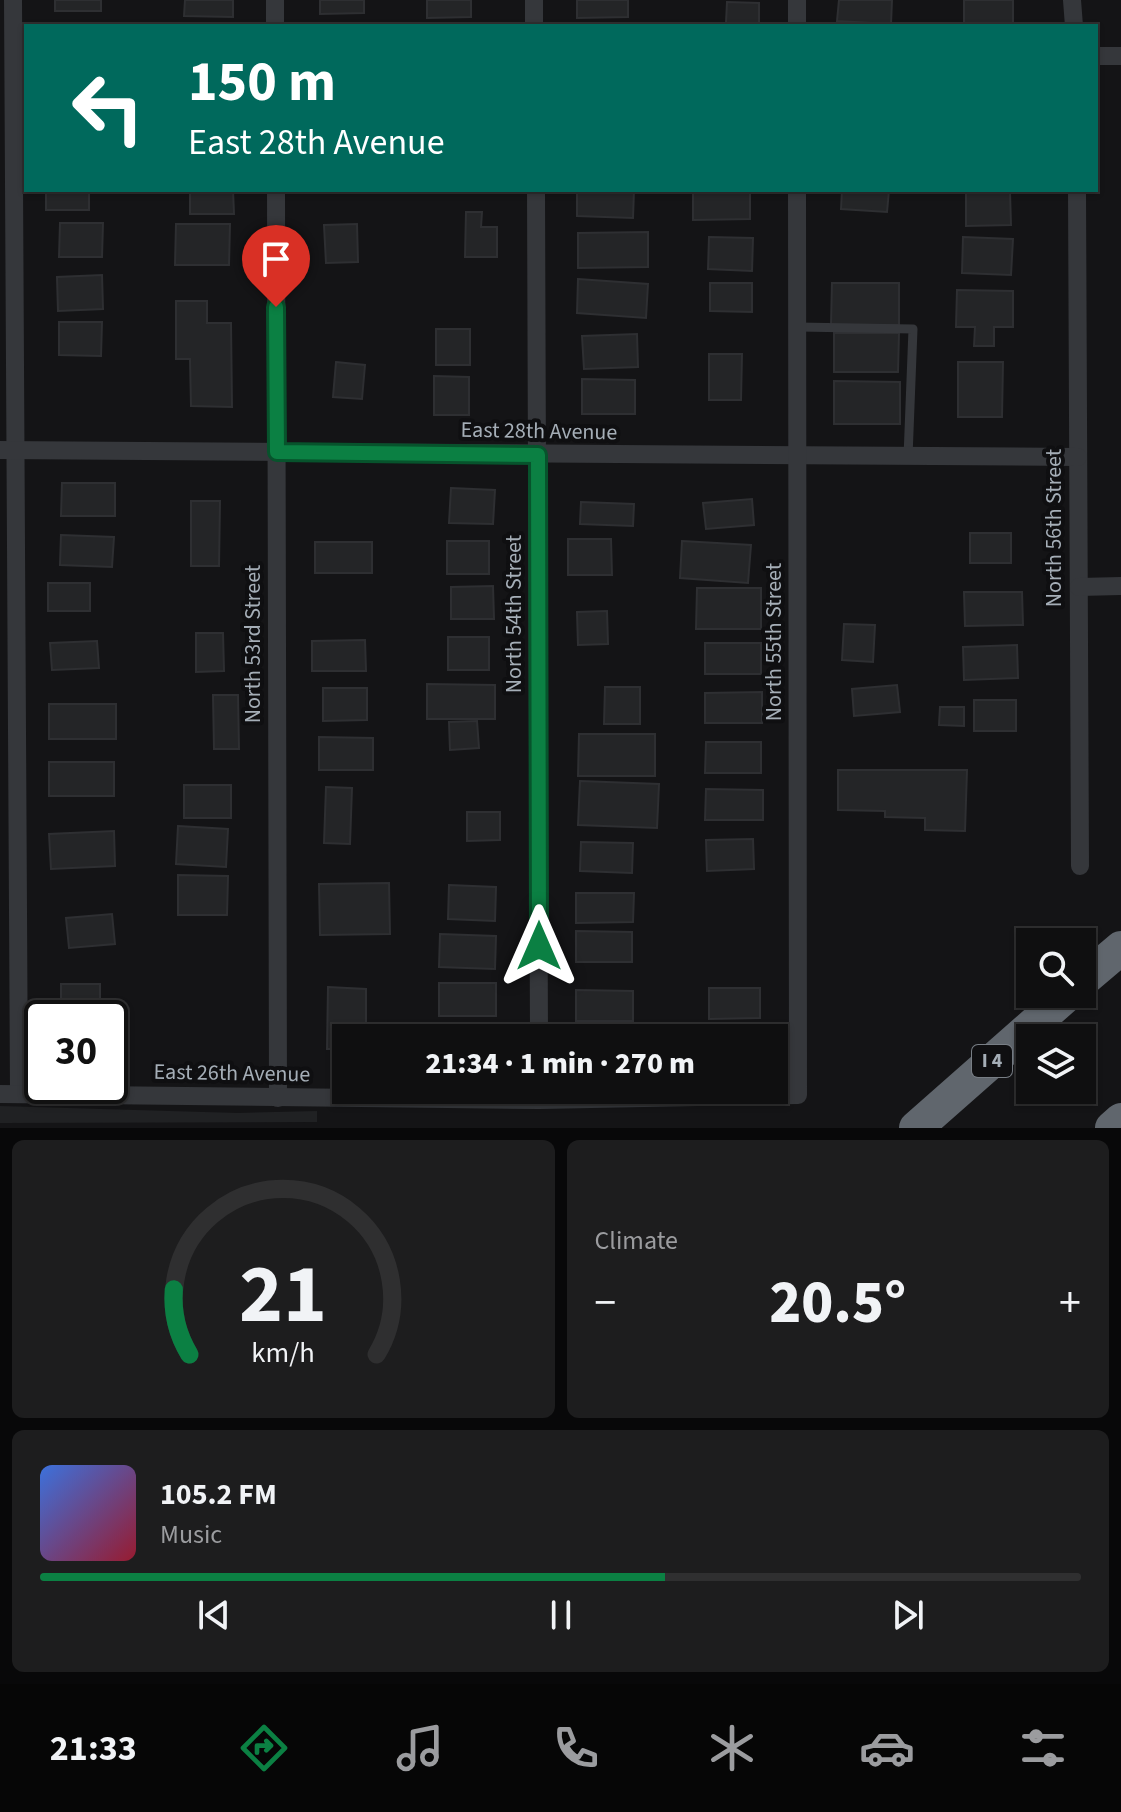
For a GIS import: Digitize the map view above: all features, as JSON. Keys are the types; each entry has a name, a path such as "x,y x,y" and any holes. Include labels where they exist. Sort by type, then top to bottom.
{"highway":[{"path":"1096,969 1121,948"},
{"name":"I 4","path":"916,1128 1052,1008"},
{"path":"1112,1128 1121,1120"}],"street":[{"path":"9,1094 8,450 13,0"},
{"path":"275,0 275,24"},
{"path":"534,0 534,24"},
{"path":"797,0 797,24"},
{"path":"1072,0 1074,24"},
{"path":"1098,56 1121,56"},
{"name":"North 53rd Street","path":"276,192 278,1098"},
{"name":"North 54th Street","path":"536,192 539,1024"},
{"name":"North 55th Street","path":"797,192 798,1095"},
{"name":"North 56th Street","path":"1077,192 1080,866"},
{"name":"East 28th Avenue","path":"8,450 798,458 1078,457"},
{"path":"1079,587 1121,586"},
{"name":"East 26th Avenue","path":"9,1094 332,1097"},
{"name":"East 26th Avenue","path":"788,1095 798,1095"}],"lane":[{"path":"798,327 913,329 908,458"}],"shaded area":[{"path":"0,1106 238,1113 317,1111 317,1122 0,1123"}],"building":[{"path":"55,0 101,0 101,11 55,11"},
{"path":"185,0 233,0 233,17 184,16"},
{"path":"320,0 364,0 364,13 320,14"},
{"path":"427,0 471,0 471,17 427,18"},
{"path":"577,0 628,0 628,17 577,18"},
{"path":"839,0 892,0 891,24 837,21"},
{"path":"964,0 1013,0 1013,24 964,24"},
{"path":"727,2 759,3 759,24 726,23"},
{"path":"46,192 89,192 89,210 46,210"},
{"path":"190,192 233,192 234,214 190,214"},
{"path":"577,192 634,192 633,218 577,216"},
{"path":"693,192 750,192 750,219 693,220"},
{"path":"842,192 889,192 887,212 841,209"},
{"path":"966,192 1010,192 1011,225 966,226"},
{"path":"466,212 482,212 481,227 497,227 497,257 465,257"},
{"path":"60,223 103,223 102,257 59,257"},
{"path":"176,224 230,224 229,265 175,265"},
{"path":"357,224 358,262 326,263 324,225"},
{"path":"648,232 648,267 578,268 578,233"},
{"path":"709,237 753,238 752,271 708,269"},
{"path":"963,237 1013,239 1011,275 962,273"},
{"path":"102,275 103,309 58,311 57,277"},
{"path":"578,279 648,284 646,318 577,313"},
{"path":"710,283 752,283 752,312 710,311"},
{"path":"832,283 899,283 899,325 831,325"},
{"path":"957,290 1013,291 1013,327 994,327 994,346 974,346 975,327 956,327"},
{"path":"176,301 207,301 207,323 231,323 232,407 191,406 190,359 176,359"},
{"path":"59,322 102,322 101,356 59,355"},
{"path":"436,329 470,329 470,365 436,365"},
{"path":"834,333 899,333 898,372 834,372"},
{"path":"637,334 638,367 584,369 582,336"},
{"path":"709,354 742,354 741,400 709,400"},
{"path":"336,362 365,365 362,399 333,397"},
{"path":"958,362 1003,362 1002,417 958,417"},
{"path":"434,376 469,377 469,415 434,415"},
{"path":"582,379 635,380 635,414 582,414"},
{"path":"834,381 900,382 900,424 834,424"},
{"path":"62,483 115,483 115,516 61,516"},
{"path":"451,488 495,490 493,524 449,523"},
{"path":"752,499 754,525 706,529 703,503"},
{"path":"191,501 220,501 219,566 191,566"},
{"path":"581,502 634,504 633,526 580,524"},
{"path":"970,533 1011,533 1011,563 970,563"},
{"path":"61,535 114,537 112,567 60,565"},
{"path":"568,539 611,539 612,575 568,575"},
{"path":"447,541 489,541 489,574 447,574"},
{"path":"682,541 751,545 748,583 680,578"},
{"path":"315,542 372,542 372,573 315,573"},
{"path":"48,583 90,583 90,611 48,611"},
{"path":"493,586 494,619 451,619 451,587"},
{"path":"697,588 761,588 761,629 696,629"},
{"path":"964,592 1022,592 1023,625 965,626"},
{"path":"607,611 608,644 578,645 577,612"},
{"path":"844,624 875,625 873,662 842,660"},
{"path":"196,633 223,633 224,671 196,672"},
{"path":"448,637 489,637 489,670 448,670"},
{"path":"365,640 366,671 312,671 312,641"},
{"path":"97,641 99,668 52,670 50,643"},
{"path":"705,643 761,643 761,674 705,674"},
{"path":"1017,645 1018,678 964,680 963,647"},
{"path":"427,684 495,685 495,719 427,719"},
{"path":"897,685 900,712 854,716 852,689"},
{"path":"605,687 640,687 640,724 604,724"},
{"path":"323,688 367,688 367,720 323,721"},
{"path":"762,692 762,723 705,723 705,693"},
{"path":"213,695 238,695 239,749 214,749"},
{"path":"974,700 1016,700 1016,731 974,731"},
{"path":"49,704 116,704 116,739 49,739"},
{"path":"940,707 964,707 964,726 939,725"},
{"path":"477,721 479,748 450,750 449,722"},
{"path":"579,734 655,734 655,776 578,776"},
{"path":"319,737 373,738 373,770 319,770"},
{"path":"706,742 761,742 761,773 705,773"},
{"path":"49,762 114,762 114,796 49,796"},
{"path":"838,770 967,770 965,831 925,830 925,818 885,817 885,811 838,810"},
{"path":"580,781 659,784 657,828 578,825"},
{"path":"184,785 231,785 231,818 184,818"},
{"path":"326,787 352,788 350,844 324,843"},
{"path":"706,789 763,790 763,820 705,820"},
{"path":"467,812 500,812 500,840 467,841"},
{"path":"178,826 228,829 226,867 176,864"},
{"path":"114,831 115,866 51,869 49,834"},
{"path":"753,839 754,869 707,871 706,840"},
{"path":"581,842 633,843 632,873 580,871"},
{"path":"178,875 228,876 227,915 178,915"},
{"path":"389,883 390,934 320,935 319,884"},
{"path":"449,885 496,887 495,921 448,919"},
{"path":"576,893 634,893 633,922 576,923"},
{"path":"112,914 115,944 69,948 66,918"},
{"path":"576,931 632,932 632,962 576,962"},
{"path":"440,934 496,936 495,969 439,967"},
{"path":"439,983 496,983 496,1016 439,1016"},
{"path":"61,984 100,984 100,1000 61,999"},
{"path":"328,987 366,989 366,1024 332,1024 332,1049 327,1049"},
{"path":"709,988 760,988 760,1018 709,1019"},
{"path":"576,990 633,991 633,1021 576,1021"}],"route":[{"path":"276,307 277,452 538,455 539,946"}]}
